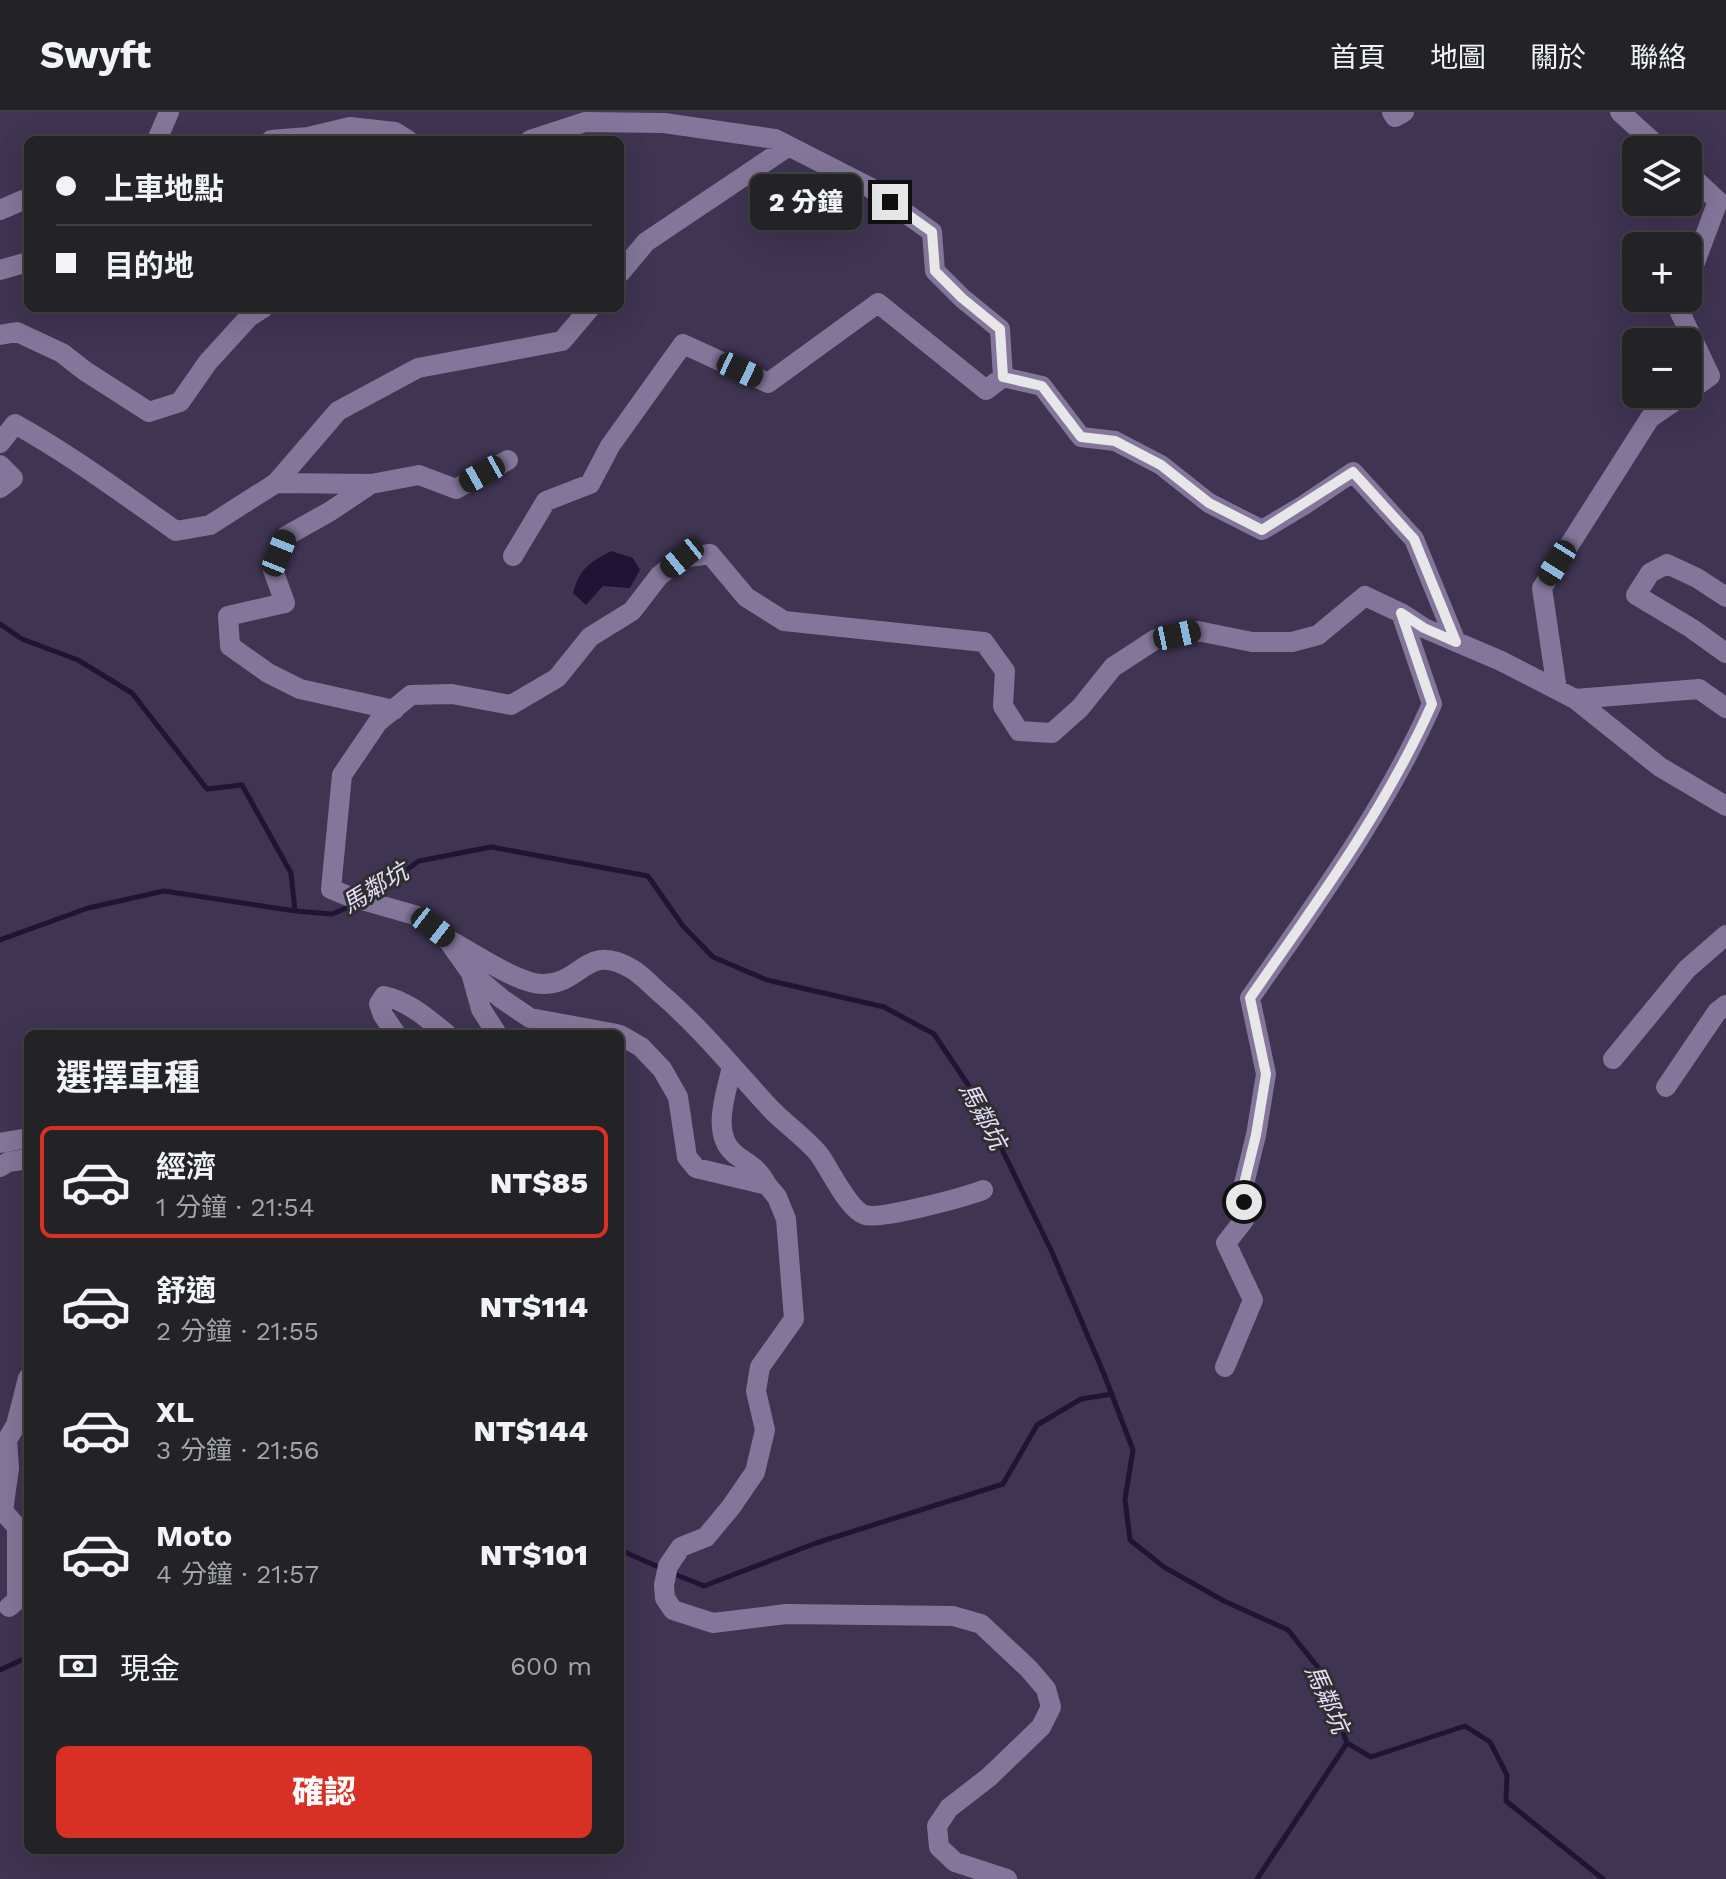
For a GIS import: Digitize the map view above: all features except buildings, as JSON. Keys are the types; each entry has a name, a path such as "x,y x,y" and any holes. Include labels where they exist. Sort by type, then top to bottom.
{"street":[{"path":"159,136 169,112"},
{"path":"1392,112 1395,117 1404,112"},
{"path":"1620,112 1647,136"},
{"path":"542,136 585,122 664,123 775,139 869,187 932,232 935,271 1000,329 1003,377"},
{"path":"323,136 350,127 395,132 402,136"},
{"path":"624,268 646,242 789,146"},
{"path":"1702,186 1718,201 1702,244"},
{"path":"0,210 24,201"},
{"path":"0,270 24,263"},
{"path":"513,556 546,501 590,484 610,446 683,344 768,383 878,303 986,390 1003,377"},
{"path":"0,335 17,332 62,353 149,412 180,402 208,362 257,312"},
{"path":"0,443 15,424 85,467 176,531 210,525 276,483 338,411 418,368 562,341 587,312"},
{"path":"1702,359 1710,376 1702,382"},
{"path":"1003,377 1042,386 1081,437 1115,441 1161,465 1209,503 1262,530 1353,472 1414,539 1456,642"},
{"path":"1566,695 1542,588 1650,418 1664,408"},
{"path":"276,483 371,484 419,475 456,489 508,460"},
{"path":"0,465 13,478 0,488"},
{"path":"371,484 286,536 273,570 285,603 228,616 230,646 268,673 300,689 394,710"},
{"path":"983,1190 966,1197 881,1216 865,1215 854,1208 818,1153 772,1111 684,1013 635,971 614,960 595,959 560,982 541,984 518,978 447,939 418,916 339,892 342,775 378,722 411,695 452,694 511,705 557,678 590,637 632,611 659,576 682,558 710,554 746,597 784,621 984,642 1005,671 1003,706 1019,731 1052,733 1080,708 1113,667 1156,639 1198,631 1252,642 1292,642 1318,635 1365,596 1424,628 1501,661 1566,695 1660,767 1726,806"},
{"path":"1726,597 1697,578 1667,564 1650,573 1636,595 1726,653"},
{"path":"1225,1367 1253,1300 1226,1243 1244,1220 1244,1184 1266,1074 1250,998 1354,848 1416,739 1432,704 1401,613"},
{"path":"1566,695 1699,689 1726,708"},
{"path":"1613,1059 1687,969 1726,935"},
{"path":"447,939 471,973 530,1018 597,1030"},
{"path":"471,973 481,1009 494,1030"},
{"path":"393,1030 379,1004 384,996 394,998 422,1014 442,1030"},
{"path":"1666,1087 1717,1012 1726,1005"},
{"path":"624,1037 641,1047 662,1069 678,1097 687,1157 696,1168 767,1185"},
{"path":"732,1067 723,1107 723,1139 733,1153 760,1171 777,1197 786,1219 794,1319 760,1367 756,1391 765,1430 755,1472 706,1537 681,1547 666,1576 665,1598 673,1610 713,1623 786,1614 953,1616 981,1624 1046,1689 1051,1707 1041,1727 989,1777 949,1808 937,1826 939,1847 955,1862 1007,1879"},
{"path":"0,1143 24,1139"},
{"path":"0,1167 8,1162 24,1160"},
{"path":"9,1607 17,1600 17,1527 2,1515 9,1468 7,1440 16,1425 24,1394"}],"shaded area":[{"path":"0,112 1726,112 1726,1879 0,1879"},
{"path":"611,551 633,558 640,570 630,588 603,586 586,605 573,593 579,578 591,563"}],"waterway":[{"path":"0,624 22,639 78,660 132,693 207,789 242,785 291,873 295,911"},
{"name":"馬鄰坑","path":"371,895 419,861 491,847 648,876 683,926 713,957 767,980 884,1007 934,1034 977,1098 1051,1250 1104,1374 1133,1450 1125,1499 1130,1540 1164,1567 1224,1601 1288,1630 1320,1670 1347,1743 1371,1757 1465,1726 1490,1742 1507,1775 1506,1801 1603,1879"},
{"name":"馬鄰坑","path":"0,940 88,908 164,891 332,914 356,904"},
{"path":"672,1573 704,1586 816,1543 1003,1484 1037,1425 1081,1399 1112,1394"},
{"path":"624,1552 663,1569"},
{"path":"0,1670 24,1659"},
{"path":"1257,1879 1347,1743"}],"route":[{"path":"890,202 932,232 935,271 1000,329 1003,377 1042,386 1081,437 1115,441 1161,465 1209,503 1262,530 1353,472 1414,539 1456,642 1424,628 1401,613 1432,704 1416,739 1354,848 1250,998 1266,1074 1244,1184 1244,1202"}]}
